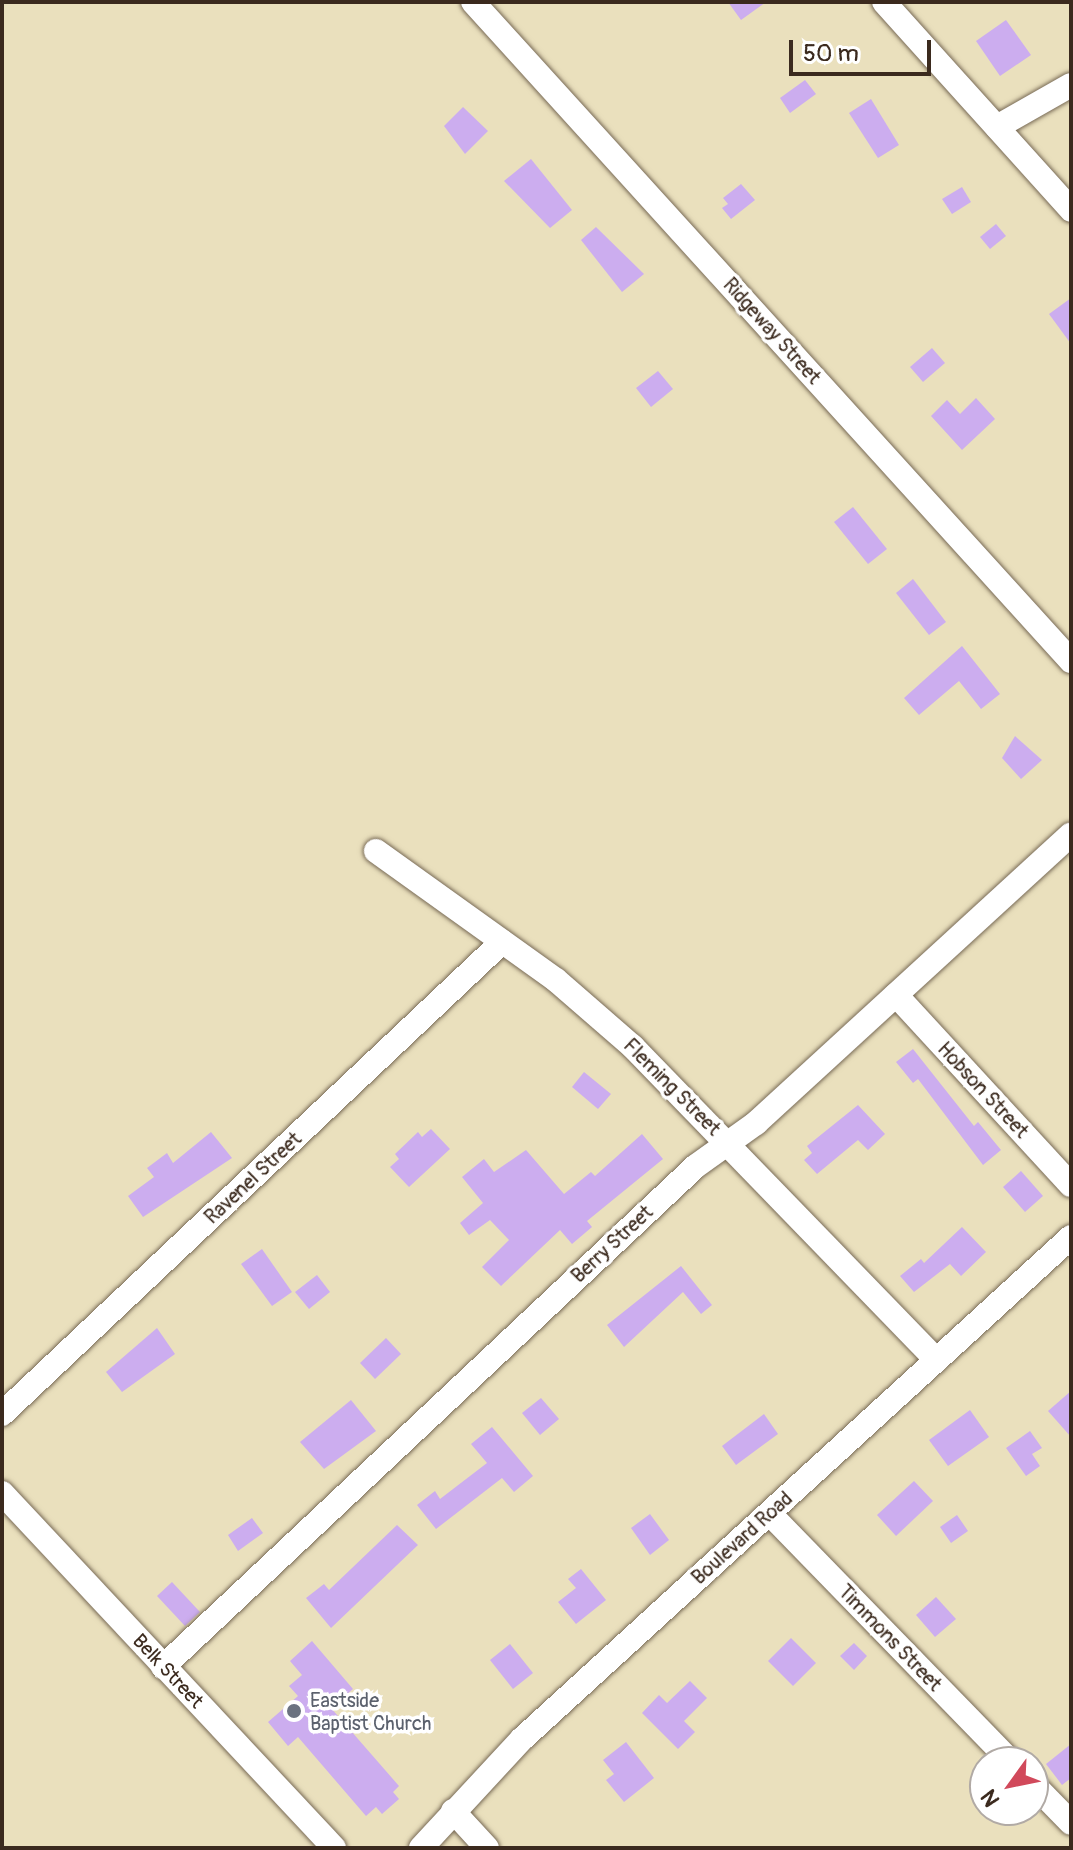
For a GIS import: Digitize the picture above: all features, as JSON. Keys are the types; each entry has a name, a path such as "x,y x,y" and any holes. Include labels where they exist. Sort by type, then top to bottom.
{"street":[{"name":"Ridgeway Street","path":"473,2 1071,661"},
{"path":"884,2 1071,210"},
{"path":"997,127 1071,85"},
{"name":"Berry Street","path":"163,1667 696,1166 729,1143 1071,834"},
{"name":"Fleming Street","path":"376,851 598,1015 729,1143 936,1360"},
{"name":"Ravenel Street","path":"2,1414 502,942"},
{"name":"Hobson Street","path":"896,995 1071,1185"},
{"name":"Boulevard Road","path":"421,1848 522,1739 1071,1237"},
{"name":"Belk Street","path":"2,1493 334,1848"},
{"name":"Timmons Street","path":"770,1514 995,1746"},
{"path":"1049,1800 1071,1823"},
{"path":"453,1811 487,1848"}],"building":[{"path":"728,2 766,2 741,20"},
{"path":"1006,20 1031,55 1000,76 976,41"},
{"path":"805,80 816,94 790,113 780,98"},
{"path":"871,99 899,145 878,158 849,113"},
{"path":"463,107 488,131 465,154 444,126"},
{"path":"531,159 572,210 550,228 504,181"},
{"path":"741,184 755,200 731,219 722,208 728,204 723,198"},
{"path":"962,187 971,202 952,214 942,199"},
{"path":"996,224 1006,236 990,249 980,237"},
{"path":"596,227 644,274 622,292 581,240"},
{"path":"1071,298 1071,344 1049,314"},
{"path":"932,348 945,363 923,382 910,367"},
{"path":"658,371 673,389 651,407 636,388"},
{"path":"976,398 995,419 962,450 931,416 947,400 960,414"},
{"path":"853,507 887,549 868,564 834,522"},
{"path":"913,579 946,622 929,635 896,593"},
{"path":"962,646 1000,694 981,709 959,681 919,715 904,698"},
{"path":"1015,736 1042,760 1021,779 1002,758"},
{"path":"913,1049 974,1126 978,1122 1001,1150 983,1165 918,1079 913,1083 896,1062"},
{"path":"584,1072 611,1094 598,1109 572,1087"},
{"path":"858,1105 885,1134 868,1150 858,1140 817,1174 804,1160 812,1153 807,1146"},
{"path":"431,1129 450,1149 409,1187 390,1167 399,1159 395,1154 418,1132 422,1137"},
{"path":"211,1132 232,1158 143,1217 128,1196 154,1177 147,1168 167,1153 173,1163"},
{"path":"642,1134 663,1159 587,1221 592,1227 572,1244 560,1230 501,1286 482,1267 509,1240 490,1220 469,1235 460,1223 483,1203 462,1177 484,1159 494,1172 526,1150 564,1194 591,1172 595,1176"},
{"path":"1021,1171 1043,1196 1025,1212 1003,1187"},
{"path":"962,1227 986,1252 961,1276 950,1264 914,1292 900,1276 921,1259 924,1263"},
{"path":"262,1249 292,1292 272,1306 241,1264"},
{"path":"681,1266 712,1305 701,1314 683,1292 624,1347 607,1325"},
{"path":"317,1275 330,1292 309,1309 295,1292"},
{"path":"157,1328 175,1354 122,1392 106,1372"},
{"path":"386,1338 401,1354 375,1379 360,1363"},
{"path":"1071,1391 1071,1437 1048,1411"},
{"path":"541,1398 559,1419 540,1435 522,1413"},
{"path":"351,1400 376,1431 324,1469 300,1442"},
{"path":"970,1410 989,1437 948,1466 929,1440"},
{"path":"764,1414 778,1434 736,1465 722,1446"},
{"path":"492,1427 533,1476 514,1492 502,1478 436,1529 417,1505 435,1491 440,1499 487,1463 471,1444"},
{"path":"1030,1431 1042,1448 1032,1454 1040,1466 1026,1476 1006,1448"},
{"path":"914,1481 933,1501 896,1536 877,1515"},
{"path":"650,1514 669,1540 650,1555 631,1528"},
{"path":"957,1515 968,1531 951,1543 940,1527"},
{"path":"252,1518 263,1533 238,1551 228,1535"},
{"path":"397,1525 418,1545 331,1628 306,1598 324,1584 329,1590"},
{"path":"581,1569 606,1600 576,1624 558,1602 576,1588 568,1579"},
{"path":"172,1582 200,1612 185,1626 157,1596"},
{"path":"936,1597 956,1619 935,1637 916,1615"},
{"path":"791,1638 816,1663 793,1686 768,1661"},
{"path":"312,1641 353,1689 331,1708 399,1786 393,1792 399,1799 382,1814 376,1807 366,1816 298,1737 288,1746 268,1722 298,1696 289,1686 302,1675 290,1661"},
{"path":"854,1643 867,1656 854,1670 840,1656"},
{"path":"510,1644 533,1673 513,1689 490,1660"},
{"path":"690,1681 707,1698 684,1721 695,1732 678,1749 642,1713 659,1695 667,1703"},
{"path":"626,1742 654,1778 624,1802 606,1780 614,1774 603,1760"},
{"path":"1071,1744 1071,1778 1062,1785 1049,1768 1049,1762"}],"place":[{"name":"Eastside Baptist Church","path":"294,1711"}]}
